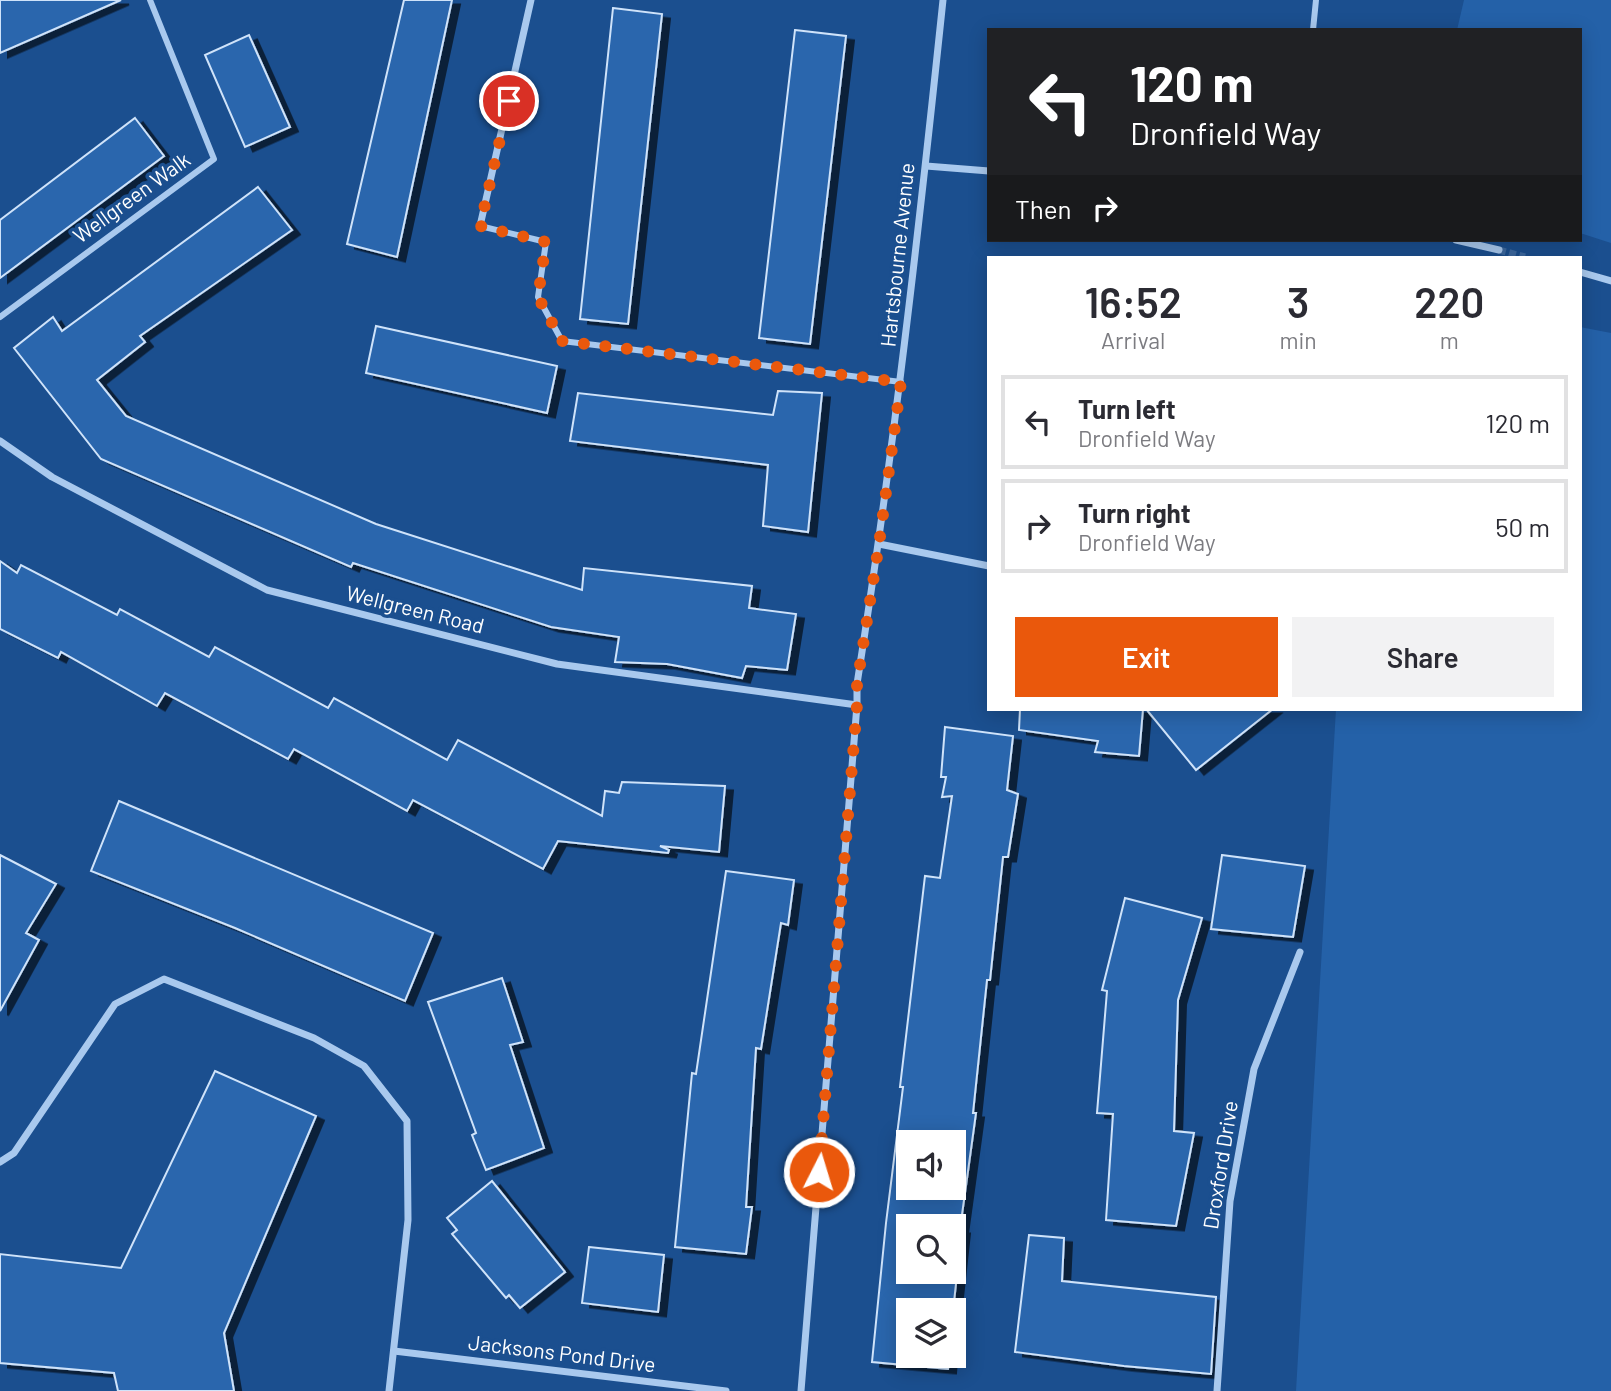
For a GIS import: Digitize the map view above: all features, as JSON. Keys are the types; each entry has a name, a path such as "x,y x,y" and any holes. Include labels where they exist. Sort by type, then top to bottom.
{"street":[{"name":"Wellgreen Walk","path":"0,317 214,159 150,0"},
{"path":"531,0 480,226 546,242 538,297 562,341 901,382"},
{"name":"Hartsbourne Avenue","path":"801,1391 857,684 901,382 943,0"},
{"path":"1313,28 1316,0"},
{"path":"926,166 987,171"},
{"path":"1465,242 1499,250"},
{"path":"1582,273 1611,281"},
{"name":"Wellgreen Road","path":"0,441 52,477 267,590 557,664 857,705"},
{"path":"879,544 987,566"},
{"name":"Droxford Drive","path":"1217,1391 1230,1201 1254,1069 1300,952"},
{"path":"0,1162 14,1153 115,1004 164,979 313,1038 364,1066 407,1121 408,1220 389,1391"},
{"name":"Jacksons Pond Drive","path":"394,1351 726,1391"}],"shaded area":[{"path":"1464,0 1611,0 1611,243 1582,234 1582,28 1457,28"},
{"path":"1582,327 1611,333 1611,1391 1296,1391 1336,711 1582,711"}],"building":[{"path":"0,0 121,0 0,53"},
{"path":"404,0 452,0 397,257 347,244"},
{"path":"613,8 662,14 628,324 580,319"},
{"path":"795,30 846,36 810,344 759,338"},
{"path":"249,35 290,127 245,147 205,55"},
{"path":"135,118 164,156 0,278 0,220"},
{"path":"258,187 292,230 140,336 145,342 97,380 126,416 376,524 582,590 584,568 752,586 749,608 796,614 787,670 746,666 742,678 667,664 615,662 619,637 551,627 353,563 351,567 101,459 14,348 53,317 62,331"},
{"path":"376,326 557,366 547,413 366,373"},
{"path":"778,391 822,393 808,532 763,526 768,465 570,441 578,393 773,415"},
{"path":"0,561 17,573 21,565 117,615 120,609 209,657 215,647 328,708 334,698 447,760 458,740 602,816 605,791 619,793 622,782 725,786 719,852 660,846 669,850 668,853 558,841 543,869 413,800 407,811 294,749 288,759 165,693 157,706 61,652 58,658 0,629"},
{"path":"1020,711 1143,711 1139,756 1095,752 1098,741 1019,730"},
{"path":"1148,711 1270,711 1196,770"},
{"path":"945,727 1013,736 1007,790 1018,794 1008,857 1003,857 990,980 987,980 973,1113 976,1113 966,1186 966,1130 898,1130 903,1087 900,1087 925,876 940,878 952,796 942,797 946,777 941,777"},
{"path":"119,801 433,933 405,1001 235,928 91,871"},
{"path":"0,855 56,884 26,933 39,940 0,1011"},
{"path":"1222,855 1305,866 1293,937 1211,929"},
{"path":"726,871 794,880 788,925 781,923 761,1049 756,1048 746,1207 752,1207 746,1254 675,1247 692,1073 696,1074"},
{"path":"1125,898 1202,918 1178,1000 1174,1131 1194,1133 1176,1226 1106,1220 1113,1114 1097,1113 1107,991 1102,990"},
{"path":"502,978 523,1042 510,1045 544,1148 486,1170 472,1135 476,1133 428,1002"},
{"path":"215,1071 316,1116 224,1333 234,1391 118,1391 114,1373 0,1363 0,1254 121,1268"},
{"path":"896,1143 896,1200 964,1200 962,1214 896,1214 896,1284 956,1284 954,1298 896,1298 896,1364 872,1362"},
{"path":"492,1181 565,1272 520,1308 509,1295 506,1298 452,1234 457,1230 447,1218"},
{"path":"1029,1235 1064,1238 1062,1281 1216,1297 1211,1374 1015,1352"},
{"path":"589,1247 664,1255 658,1312 582,1303"}],"tunnel":[{"path":"1499,250 1521,256"}],"route":[{"path":"509,101 480,226 546,242 538,297 562,341 901,382 857,684 819,1172"}]}
